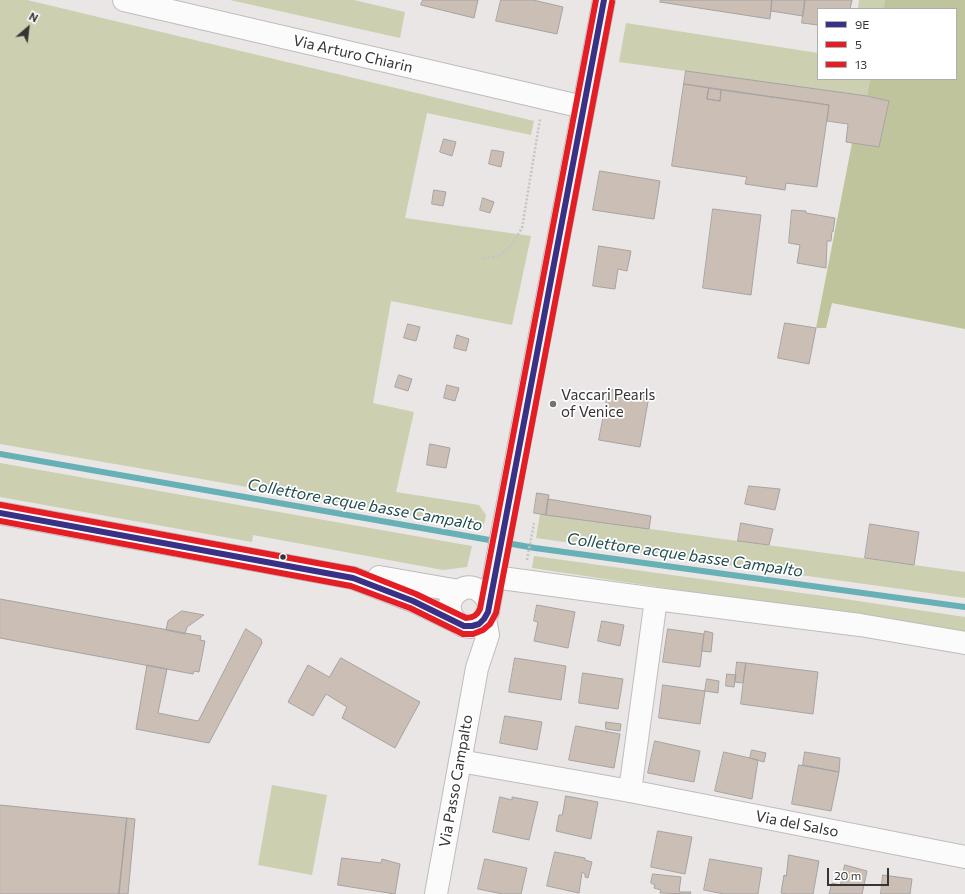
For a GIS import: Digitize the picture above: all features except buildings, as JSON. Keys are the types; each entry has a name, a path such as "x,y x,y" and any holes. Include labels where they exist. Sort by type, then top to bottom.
{"street":[{"name":"Via Arturo Chiarin","path":"124,0 583,108"},
{"name":"Via Passo Campalto","path":"436,894 478,668 488,634 487,612 604,0"},
{"path":"0,513 353,578 399,595 461,624 472,627 479,624 487,612 486,597 481,591 373,576 353,578"},
{"path":"466,589 483,582 496,569 656,599 860,625 965,643"},
{"name":"Via Passo Campalto","path":"466,589 454,596 450,603 450,610 452,617 461,624 475,655 478,668"},
{"path":"630,791 656,599"},
{"name":"Via del Salso","path":"460,761 630,791 965,856"}],"path":[{"path":"484,259 501,255 511,246 522,228 540,115"},
{"path":"527,562 534,524"}],"green space":[{"path":"0,0 27,0 534,121 531,135 427,113 405,218 531,236 512,325 391,301 373,403 414,412 396,492 479,505 486,515 483,528 0,444"},
{"path":"230,0 354,0 405,12 400,38"},
{"path":"859,0 885,0 883,8 858,8"},
{"path":"885,0 965,0 965,329 832,303 826,328 816,328 852,143 879,147 889,101 867,96 870,80 957,80 957,8 883,8"},
{"path":"626,23 817,53 817,80 870,80 867,96 619,62"},
{"path":"0,463 472,546 467,567 443,570 253,535 252,542 0,497"},
{"path":"540,514 965,572 965,598 536,538"},
{"path":"534,556 965,617 965,633 532,568"},
{"path":"272,785 327,795 312,875 258,865"}],"waterway":[{"name":"Collettore acque basse Campalto","path":"0,454 535,548 965,607"}],"transit line":[{"name":"13","path":"1,505 355,570 416,594 466,618 476,615 480,609 596,0"},
{"name":"9E","path":"0,513 353,578 413,601 464,626 479,624 488,612 604,0"},
{"name":"5","path":"0,521 351,586 410,608 463,634 473,634 483,630 490,624 496,613 612,2"}],"place":[{"name":"Vaccari Pearls of Venice","path":"553,404"}]}
